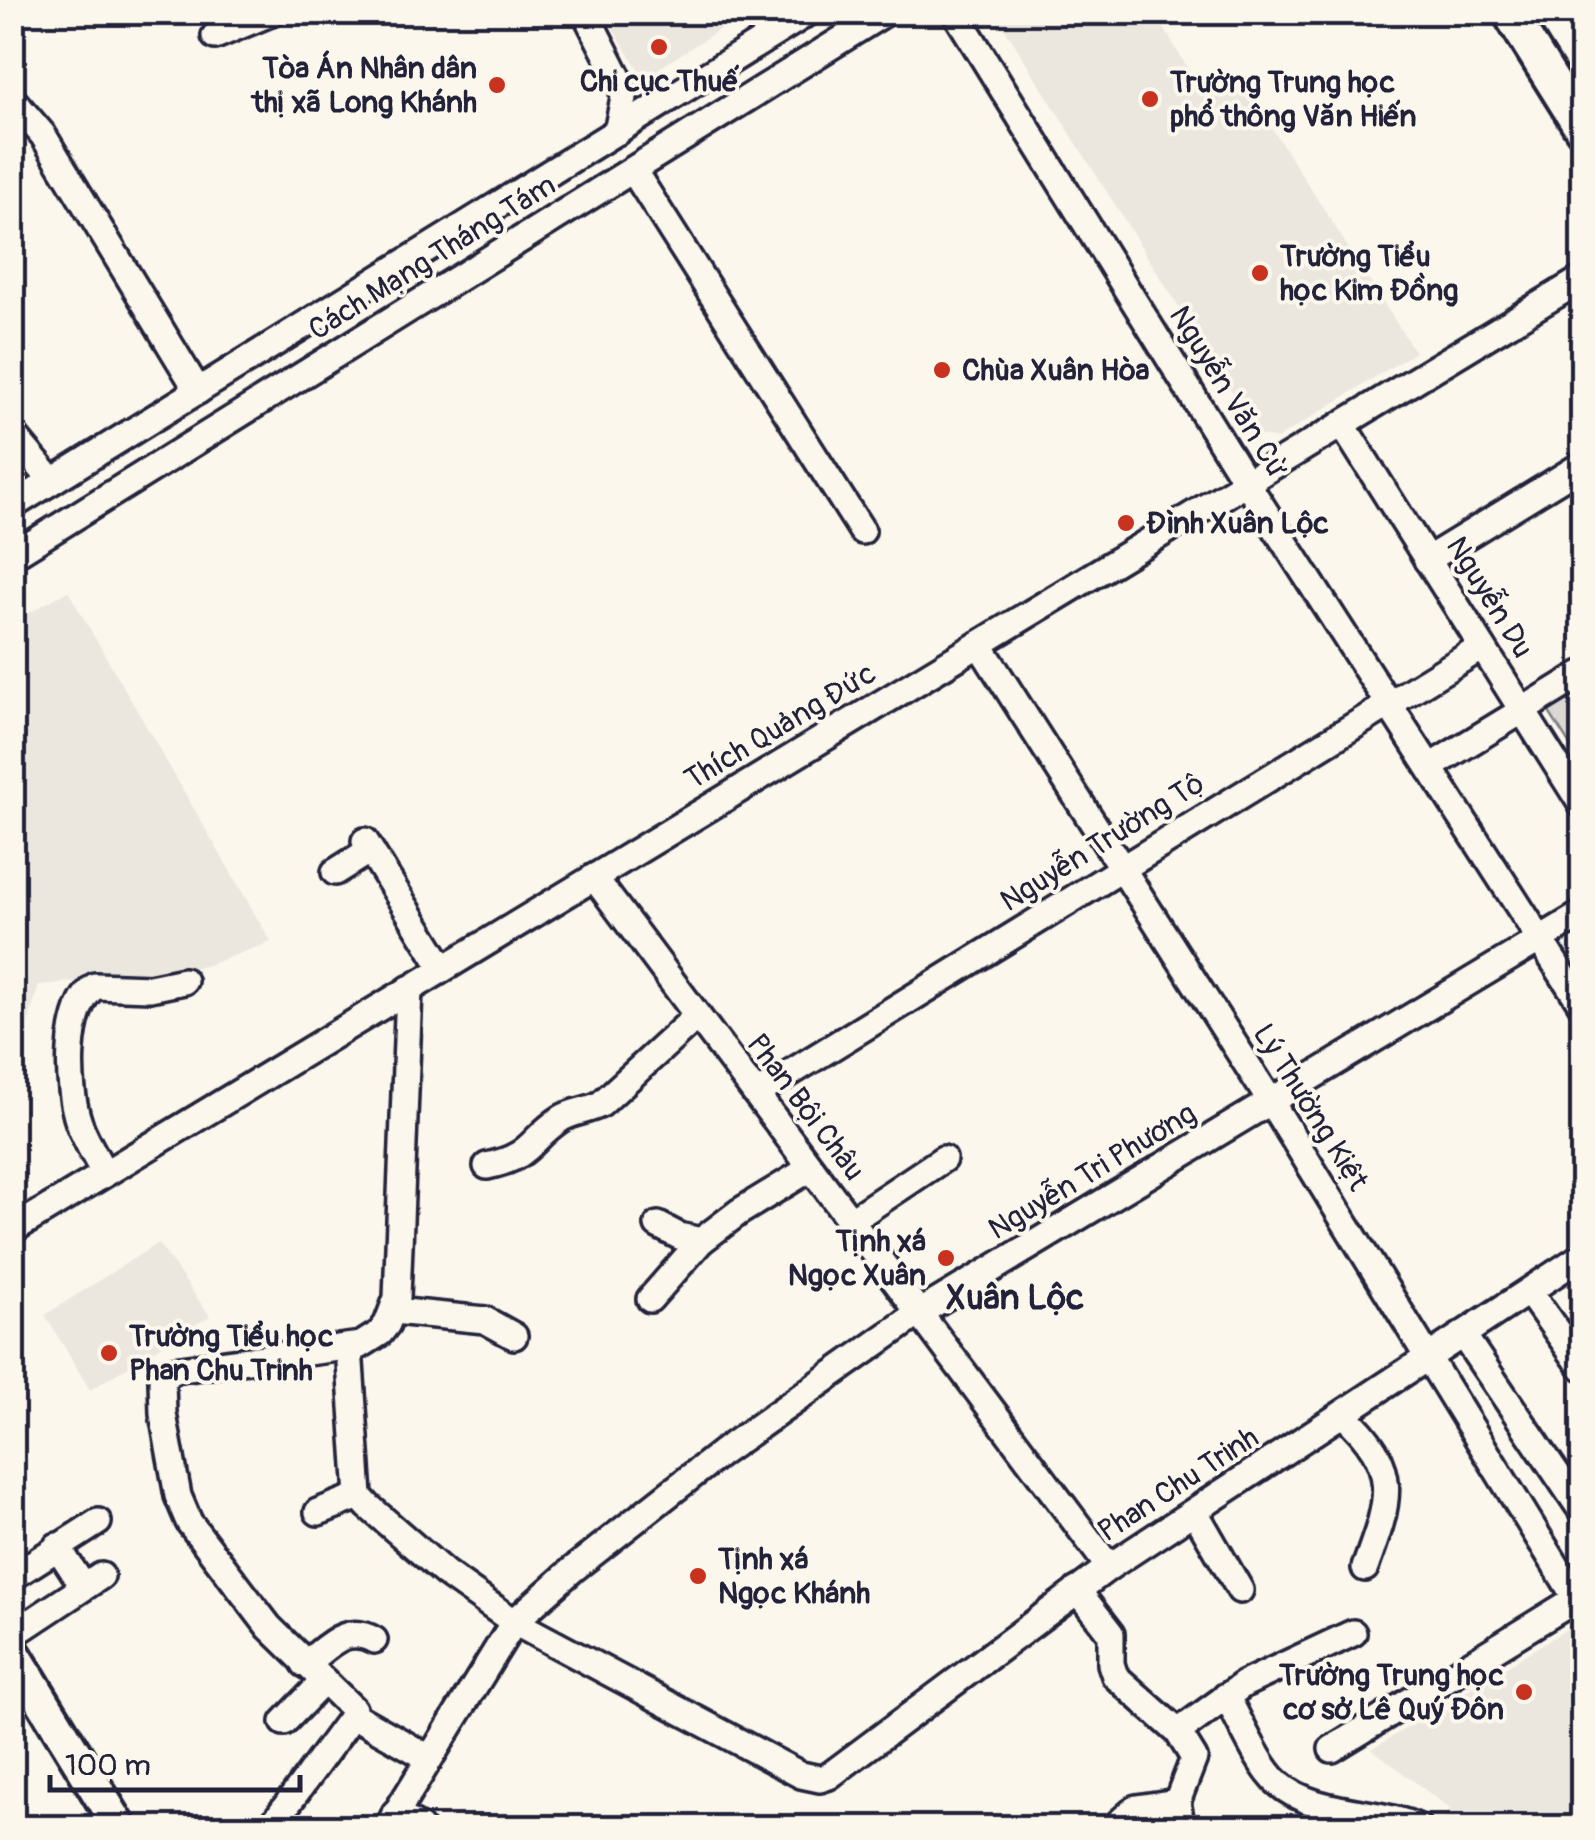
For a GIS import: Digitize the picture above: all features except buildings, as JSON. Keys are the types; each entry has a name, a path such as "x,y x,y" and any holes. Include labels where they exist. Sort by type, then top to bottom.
{"main road":[{"path":"1508,12 1582,129"},
{"path":"12,1651 120,1828"}],"street":[{"path":"215,36 273,12"},
{"path":"584,12 622,85 624,98 617,132"},
{"name":"Cách Mạng Tháng Tám","path":"12,506 810,12"},
{"name":"Cách Mạng Tháng Tám","path":"12,556 886,12"},
{"name":"Nguyễn Văn Cừ","path":"954,12 1246,482 1582,1005"},
{"path":"12,99 44,135 198,391"},
{"path":"633,170 862,531"},
{"name":"Thích Quảng Đức","path":"12,1230 1582,278"},
{"name":"Nguyễn Du","path":"1342,424 1582,805"},
{"path":"12,434 52,481"},
{"path":"1427,560 1582,465"},
{"name":"Lý Thường Kiệt","path":"979,644 1271,1102 1579,1604"},
{"name":"Nguyễn Trường Tộ","path":"756,1094 1482,646"},
{"path":"1430,767 1582,674"},
{"path":"335,872 368,845 443,968"},
{"name":"Phan Bội Châu","path":"594,877 1109,1568"},
{"name":"Nguyễn Tri Phương","path":"391,1820 514,1622 572,1570 721,1454 920,1313 1582,914"},
{"path":"104,1173 84,1135 74,1102 71,1044 80,1001 95,986 150,988 184,981"},
{"path":"270,1828 353,1715 353,1709 261,1616 189,1522 178,1496 163,1414 162,1380 173,1370 361,1345 380,1333 394,1311 401,1234 408,989"},
{"path":"487,1166 520,1157 560,1120 601,1104 698,1016"},
{"path":"850,1220 943,1159"},
{"path":"650,1300 701,1242 739,1212 811,1168"},
{"path":"658,1225 701,1242"},
{"name":"Phan Chu Trinh","path":"514,1622 801,1775 820,1779 829,1776 1077,1590 1582,1256"},
{"path":"1529,1292 1582,1367"},
{"path":"394,1311 486,1320 514,1336"},
{"path":"1463,1335 1582,1510"},
{"path":"349,1348 359,1496 444,1573 514,1622"},
{"path":"1343,1414 1368,1437 1386,1478 1385,1515 1365,1568"},
{"path":"318,1512 359,1496"},
{"path":"1195,1512 1240,1590"},
{"path":"12,1577 98,1522"},
{"path":"12,1636 92,1581 57,1546"},
{"path":"1077,1590 1111,1634 1111,1664 1116,1676 1178,1732 1194,1758 1180,1815 1136,1808 1113,1828"},
{"path":"1332,1750 1579,1604"},
{"path":"284,1722 315,1672 346,1635 357,1633 374,1640"},
{"path":"1178,1732 1226,1696 1353,1633"},
{"path":"1226,1696 1272,1776 1284,1788 1329,1806 1384,1815 1419,1828"},
{"path":"353,1715 428,1758"},
{"path":"391,1820 420,1828"}],"shaded area":[{"name":"Chi cục Thuế","path":"603,13 741,13 644,78"},
{"name":"Trường Tiểu học Kim Đồng","path":"995,13 1155,13 1201,91 1236,72 1415,352 1277,439 1259,435"},
{"path":"68,591 271,942 208,965 170,973 39,985 13,1077 13,622"},
{"path":"1582,689 1582,764 1547,709"},
{"name":"Trường Tiểu học Phan Chu Trinh","path":"158,1243 210,1316 90,1390 45,1315"},
{"name":"Trường Trung học cơ sở Lê Quý Đôn","path":"1575,1624 1582,1635 1582,1827 1440,1827 1450,1809 1372,1749"}],"place":[{"name":"Chi cục Thuế","path":"659,47"},
{"name":"Tòa Án Nhân dân thị xã Long Khánh","path":"497,85"},
{"name":"Trường Trung học phổ thông Văn Hiến","path":"1150,99"},
{"name":"Trường Tiểu học Kim Đồng","path":"1260,273"},
{"name":"Chùa Xuân Hòa","path":"942,370"},
{"name":"Đình Xuân Lộc","path":"1126,523"},
{"name":"Tịnh xá Ngọc Xuân","path":"946,1258"},
{"name":"Trường Tiểu học Phan Chu Trinh","path":"109,1353"},
{"name":"Tịnh xá Ngọc Khánh","path":"698,1576"},
{"name":"Trường Trung học cơ sở Lê Quý Đôn","path":"1524,1692"}],"district":[{"name":"Xuân Lộc","path":"1015,1297"}]}
